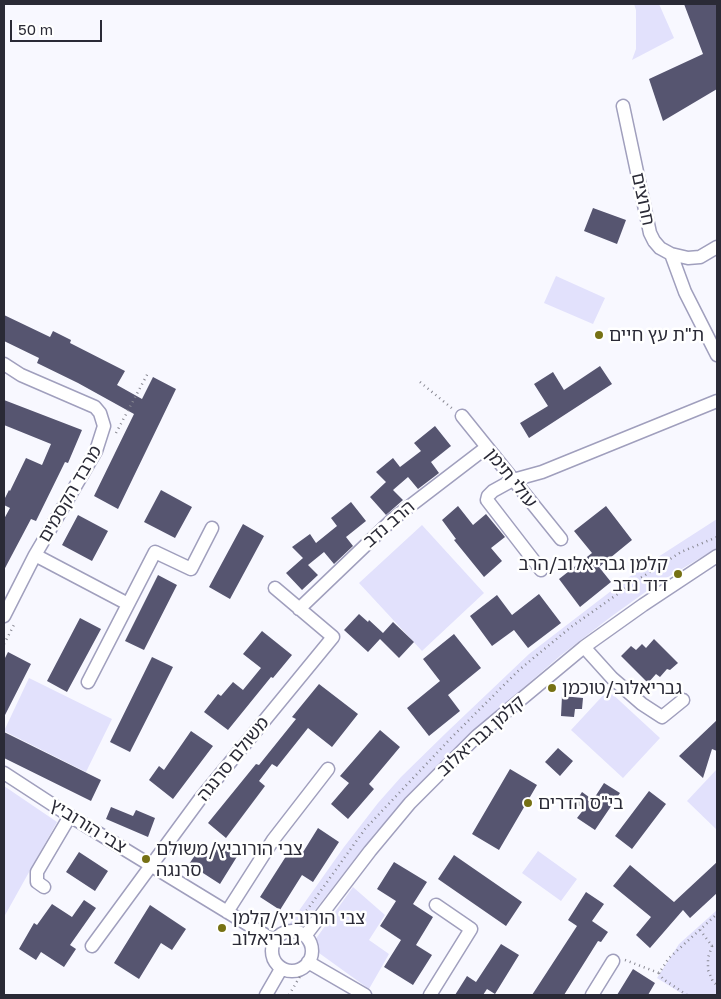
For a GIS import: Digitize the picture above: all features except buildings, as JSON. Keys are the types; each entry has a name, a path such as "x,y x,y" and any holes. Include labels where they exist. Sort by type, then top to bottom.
{"street":[{"name":"חרוצים","path":"623,106 650,233 660,248 671,254"},
{"path":"671,254 688,258 700,256 717,247"},
{"path":"671,254 685,292 717,355"},
{"name":"מרבד הקסמים","path":"4,364 21,375 94,406 100,413 104,426 96,451 35,555 4,616"},
{"path":"541,570 487,500 493,491 514,480 542,472 717,401"},
{"name":"עולי תימן","path":"462,416 561,540"},
{"name":"הרב נדב","path":"299,609 393,519 486,447"},
{"path":"88,682 155,552 191,569 212,528"},
{"path":"35,555 128,604"},
{"name":"קלמן גבריאלוב","path":"304,936 370,851 410,804 478,736 584,647 717,556"},
{"name":"משולם סרנגה","path":"92,946 200,799 333,637 274,588"},
{"path":"584,647 612,678 642,704 662,717 683,700"},
{"path":"228,912 273,840 328,769"},
{"name":"צבי הורוביץ","path":"4,772 70,816 275,941"},
{"path":"44,886 37,882 37,872 70,816"},
{"path":"430,995 471,929 436,905"},
{"path":"292,932 304,936 311,946 311,957 308,962 299,970 293,971 282,968 277,964 272,953 275,941 279,936 292,932"},
{"path":"592,995 613,961"},
{"path":"308,962 365,995"},
{"path":"266,995 282,968"}],"path":[{"path":"420,382 462,416"},
{"path":"659,973 669,958 717,914"},
{"path":"700,930 712,946"},
{"path":"717,944 712,946 708,958 708,970 713,982 717,985"},
{"path":"613,961 624,960 659,973 663,979 687,995"},
{"path":"289,995 308,962"}],"shaded area":[{"path":"634,4 659,4 674,38 632,60 636,49 636,10"},
{"path":"556,276 605,298 593,324 544,303"},
{"path":"717,519 717,548 658,583 612,616 560,656 485,721 408,797 375,833 301,928 286,929 344,847 378,803 401,777 447,732 529,654 641,568"},
{"path":"422,525 484,593 422,651 359,583"},
{"path":"29,678 112,719 86,772 4,731"},
{"path":"608,690 660,738 623,778 571,730"},
{"path":"717,769 717,830 687,801"},
{"path":"4,786 57,822 4,917"},
{"path":"538,851 577,879 561,901 522,873"},
{"path":"353,887 385,915 369,940 389,954 369,989 319,953 315,940"},
{"path":"717,910 717,995 684,995 657,978 679,944"}],"place":[{"name":"ת\"ת עץ חיים","path":"599,335"},
{"name":"קלמן גבריאלוב/הרב דוד נדב","path":"678,574"},
{"name":"גבריאלוב/טוכמן","path":"552,688"},
{"name":"בי\"ס הדרים","path":"528,803"},
{"name":"צבי הורוביץ/משולם סרנגה","path":"146,859"},
{"name":"צבי הורוביץ/קלמן גבריאלוב","path":"222,928"}]}
